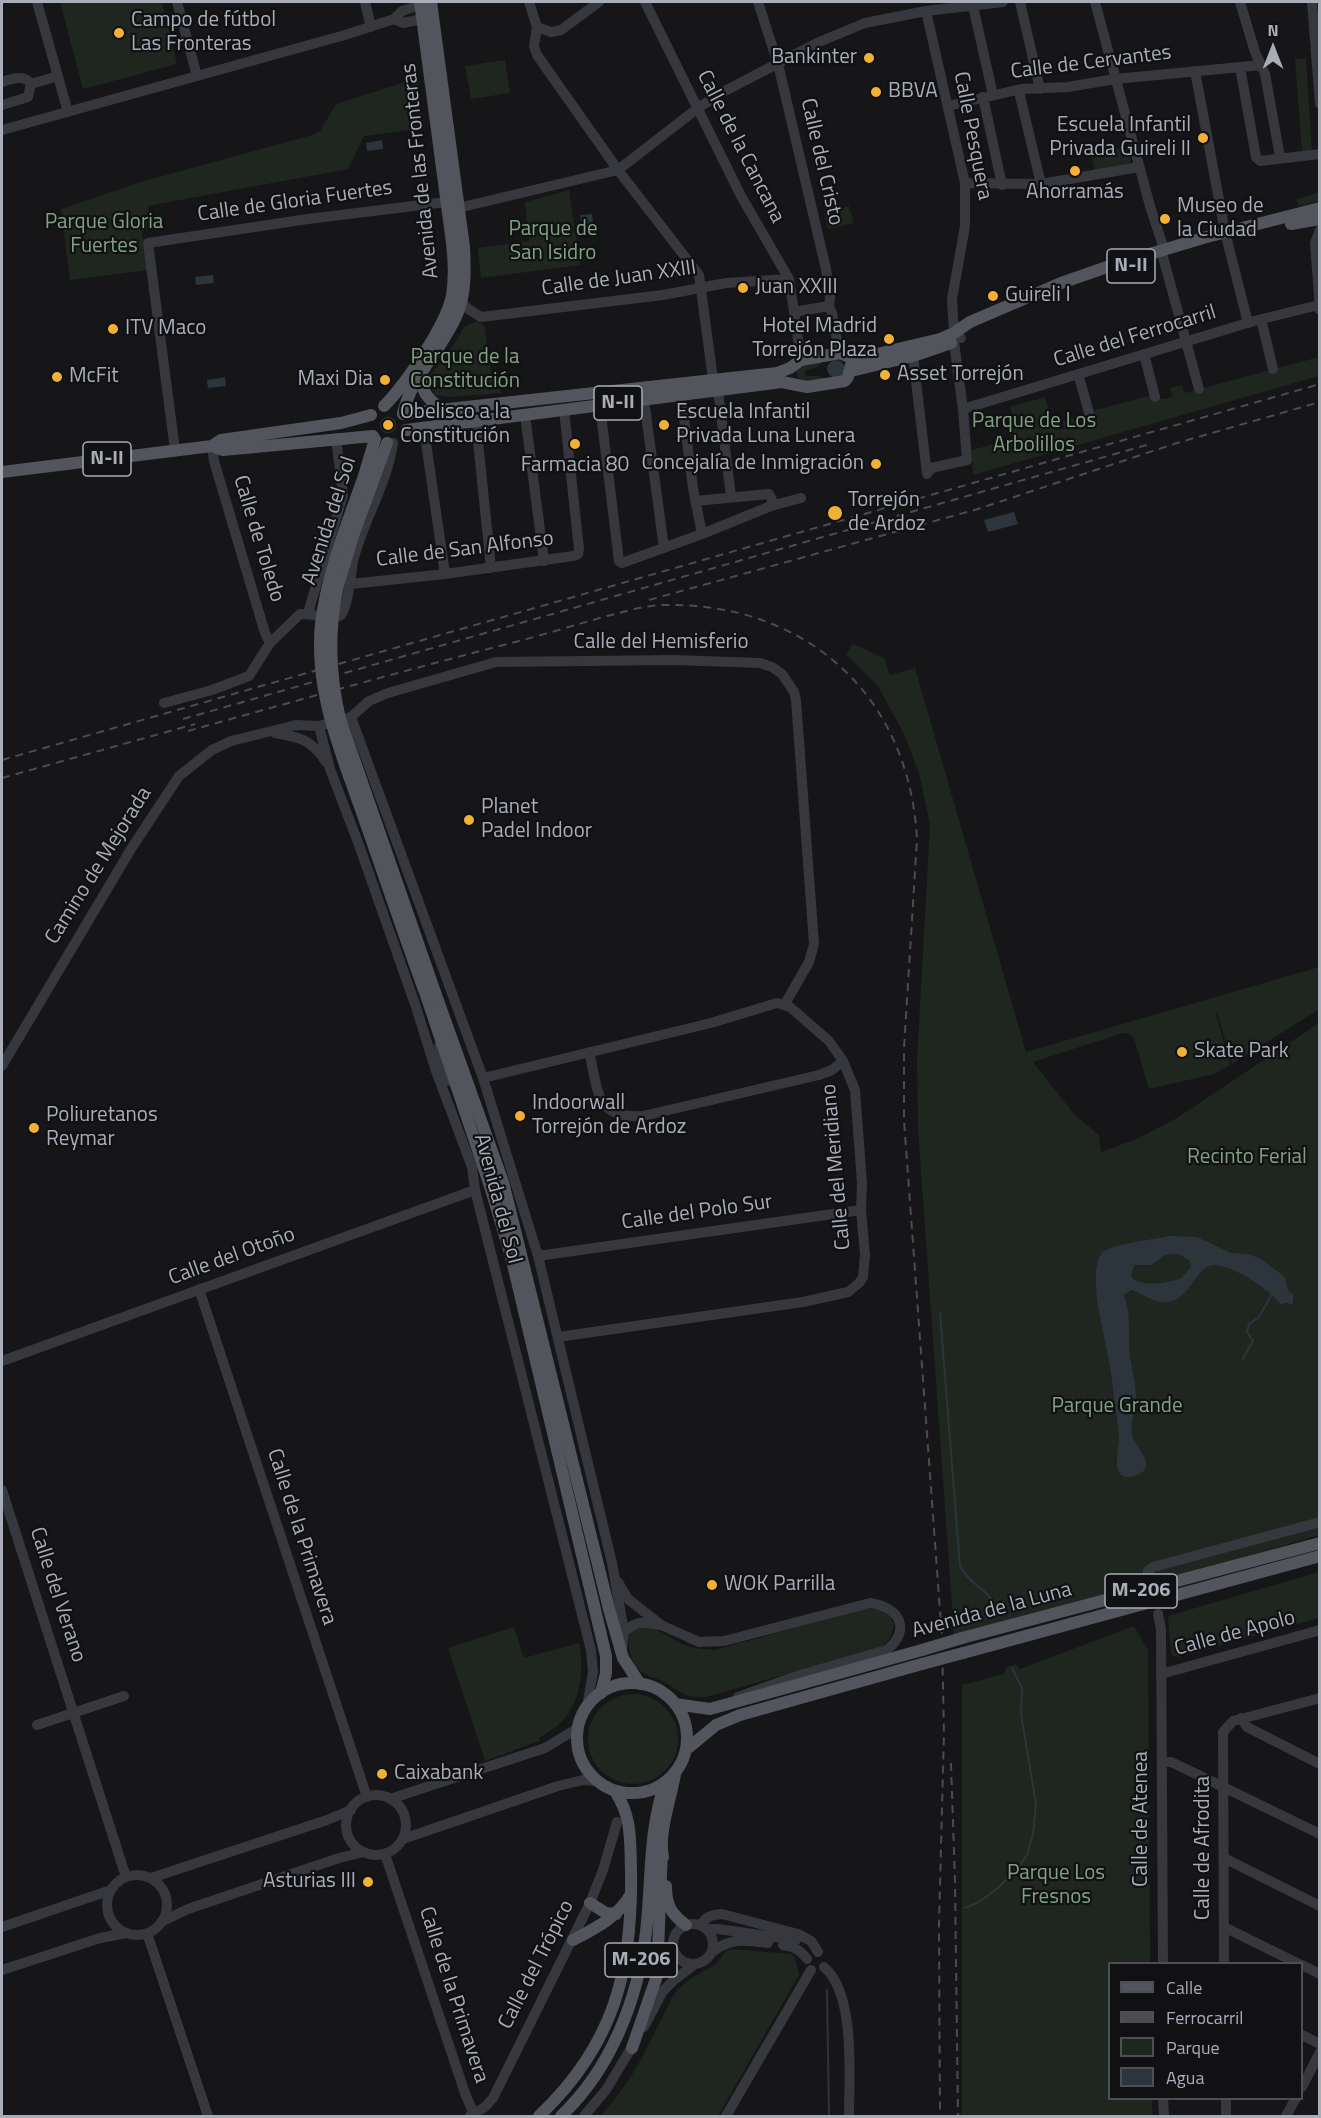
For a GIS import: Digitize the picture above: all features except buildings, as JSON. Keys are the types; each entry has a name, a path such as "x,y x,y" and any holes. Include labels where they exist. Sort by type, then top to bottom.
{"main road":[{"name":"Avenida de las Fronteras","path":"384,406 395,395 417,364 443,319 452,297 454,261 452,205 427,8"},
{"name":"Avenida de las Fronteras","path":"403,414 407,396 445,335 458,312 461,301 465,261 452,205"},
{"name":"N-II","path":"212,446 221,440 341,423 371,416 384,406 394,407 403,414 715,385 782,382 807,387 845,381 851,371 913,356 1054,294 1163,253 1318,214"},
{"name":"N-II","path":"406,430 681,395 715,385 777,373 801,360 834,354 860,358 954,337"},
{"path":"849,357 851,371"},
{"path":"790,368 789,376 794,384"},
{"path":"421,373 424,393 441,409"},
{"path":"371,416 369,429 382,440 399,440 407,424 403,414"},
{"name":"N-II","path":"2,472 212,446 223,450 336,438 382,440"},
{"name":"Avenida del Sol","path":"382,440 369,478 335,559 328,584 321,626 321,673 335,737 503,1182 603,1588 621,1652 640,1684"},
{"name":"Avenida del Sol","path":"431,996 435,1024 490,1186 511,1256 606,1656 606,1672 601,1693"},
{"name":"Avenida de la Luna","path":"675,1704 710,1709 962,1638 1320,1543"},
{"name":"Avenida de la Luna","path":"687,1749 716,1725 740,1715 1320,1556"},
{"name":"M-206","path":"675,1704 654,1688 626,1683 613,1686 587,1706 578,1728 579,1753 584,1765 597,1781 615,1791 632,1794 649,1791 665,1783 675,1773 687,1749"},
{"path":"675,1704 684,1717 687,1749"},
{"path":"632,2048 657,1976 662,1850 675,1773"},
{"name":"M-206","path":"561,2116 591,2083 614,2044 629,2009 646,1932 651,1848 665,1783"},
{"name":"M-206","path":"538,2116 578,2073 600,2037 614,2005 625,1970 630,1931 630,1823 615,1791"},
{"path":"662,1850 666,1870 668,1906 674,1916 686,1925"},
{"path":"573,1940 616,1914 631,1893"},
{"path":"590,1903 606,1913 616,1914"}],"street":[{"path":"38,2 68,112"},
{"path":"177,2 197,76"},
{"path":"365,2 371,27"},
{"path":"530,2 537,27 534,46 537,55 618,170 699,275 731,497"},
{"path":"537,27 551,32 561,30 599,2"},
{"name":"Calle de la Cancana","path":"645,2 741,196 789,279 801,360"},
{"name":"Calle del Cristo","path":"758,2 778,64 826,269 829,306 837,340 834,354"},
{"path":"618,170 721,93 819,42 865,23 926,11 1003,2"},
{"path":"1020,2 1040,89"},
{"path":"1095,2 1199,389"},
{"path":"1240,2 1255,52 1265,74 1280,157"},
{"path":"1312,2 1320,104"},
{"path":"973,6 1002,185"},
{"path":"2,130 394,20 403,23 427,8"},
{"name":"Calle Pesquera","path":"913,356 927,474 931,468 940,464 967,460 952,300 965,226 965,183 926,11"},
{"path":"1255,52 1240,67 1256,157 1260,161 1320,154"},
{"name":"Calle de Cervantes","path":"948,106 1021,89 1068,87 1115,79 1262,65"},
{"path":"1195,71 1226,236 1248,322"},
{"path":"31,84 57,76"},
{"path":"2,82 22,78 31,84"},
{"path":"2,105 28,97 31,84"},
{"path":"1021,89 1020,96 1041,184"},
{"path":"965,183 1041,184 1139,167"},
{"name":"Calle de Gloria Fuertes","path":"175,450 148,243 320,218 452,205 618,170"},
{"path":"1320,230 1315,243 1320,310"},
{"name":"Calle de Juan XXIII","path":"461,301 466,308 481,317 663,295 726,283 789,279"},
{"name":"Calle del Ferrocarril","path":"963,409 1248,322 1319,305"},
{"path":"794,312 829,306"},
{"path":"1261,319 1273,369"},
{"path":"1144,354 1155,397"},
{"path":"1078,374 1090,416"},
{"path":"681,395 695,501 702,534"},
{"path":"644,400 664,548"},
{"path":"600,406 619,561 622,563 771,506 801,498"},
{"name":"Calle de San Alfonso","path":"351,584 544,561 578,554 564,410"},
{"path":"525,415 544,561"},
{"path":"476,422 491,568"},
{"path":"420,428 426,442 445,574"},
{"path":"308,614 344,495 336,438"},
{"path":"164,703 212,690 249,676 270,643 300,614 336,618 341,614 351,584 350,577 354,559 389,466 382,440"},
{"name":"Calle de Toledo","path":"212,446 214,461 265,633 270,643"},
{"path":"695,501 769,494 772,500 771,506"},
{"name":"Calle del Hemisferio","path":"351,717 369,700 496,662 744,661 772,667 789,682 796,700 814,944 809,962 785,1004"},
{"path":"320,726 351,717"},
{"name":"Avenida del Sol","path":"351,717 483,1078 538,1256 614,1577 624,1632 621,1652"},
{"name":"Camino de Mejorada","path":"2,1066 131,849 179,776 212,750 231,741 296,725 320,726"},
{"name":"Avenida del Sol","path":"320,726 330,769 472,1167 475,1190 591,1650 593,1672 587,1706"},
{"name":"Camino de Mejorada","path":"269,732 304,739 319,751 330,769"},
{"path":"483,1078 711,1023 767,1005 785,1004"},
{"name":"Calle del Meridiano","path":"558,1337 803,1302 848,1292 860,1283 865,1268 855,1090 843,1061 816,1028 785,1004"},
{"path":"435,1024 443,1070 462,1139"},
{"path":"590,1052 602,1101 615,1115 627,1117 643,1116 819,1075 832,1070 843,1061"},
{"name":"Calle del Otoño","path":"2,1361 475,1190"},
{"name":"Calle del Polo Sur","path":"538,1256 861,1210"},
{"name":"Calle de la Primavera","path":"199,1289 367,1797"},
{"name":"Calle del Verano","path":"2,1490 126,1877"},
{"path":"1148,1579 1148,1571 1153,1567 1320,1522"},
{"path":"614,1577 628,1599 661,1625 699,1642 724,1641 870,1603 891,1609 899,1624 896,1642 887,1650 753,1690 710,1709"},
{"name":"Calle de Atenea","path":"1158,1614 1161,1629 1163,1962"},
{"path":"624,1632 632,1625 643,1622 661,1625"},
{"name":"Calle de Apolo","path":"1161,1674 1320,1630"},
{"path":"37,1725 124,1696"},
{"path":"1320,1698 1241,1718 1246,1727 1320,1764"},
{"name":"Calle de Afrodita","path":"1224,1962 1223,1732 1233,1721 1241,1718"},
{"path":"390,1799 545,1748 578,1728"},
{"path":"1161,1762 1171,1762 1320,1834"},
{"path":"403,1839 558,1786 583,1780 597,1781"},
{"path":"151,1878 327,1820 351,1809 367,1797 381,1795 399,1805 404,1814 406,1829 403,1839 395,1849 385,1854 375,1855 364,1852 353,1844 348,1835 347,1819 351,1809"},
{"name":"Calle del Trópico","path":"472,2115 493,2098 573,1940 603,1870 616,1822"},
{"path":"161,1922 166,1913 166,1897 162,1888 151,1878 141,1875 126,1877 117,1882 107,1902 108,1913 116,1926 127,1933 137,1935 147,1933 161,1922 188,1909 339,1858 364,1852"},
{"name":"Calle de la Primavera","path":"385,1854 472,2115"},
{"path":"1224,1858 1320,1906"},
{"path":"2,1927 111,1890"},
{"path":"584,2116 606,2090 663,1991 695,1964 705,1960 712,1952 730,1941 741,1940 794,1947 802,1952 813,1954 825,1958 824,1967 820,1971 811,1970 807,1965 813,1954 811,1941 798,1934 722,1914 712,1915 705,1919 704,1927 713,1940 712,1952"},
{"path":"695,1964 682,1962 677,1958 672,1946 676,1933 686,1925 704,1927"},
{"path":"1224,1927 1296,1962"},
{"path":"2,1970 100,1938 127,1933"},
{"path":"147,1933 208,2116"},
{"path":"1303,1966 1320,1974"},
{"path":"824,1967 838,1984 846,2016 849,2038 849,2116"},
{"path":"726,2116 811,1970"},
{"path":"1303,2036 1320,2044"},
{"path":"1303,2085 1320,2052"},
{"path":"1164,2100 1164,2116"},
{"path":"1226,2100 1226,2116"},
{"path":"1286,2116 1295,2100"}],"green space":[{"name":"Campo de fútbol Las Fronteras","path":"60,2 162,2 177,64 83,89"},
{"path":"1306,58 1312,152 1302,151 1295,59"},
{"path":"505,60 510,93 471,99 465,66"},
{"name":"Parque Gloria Fuertes","path":"418,78 424,128 364,136 348,169 148,206 151,229 142,231 148,270 70,280 61,209 141,182 312,135 320,131 336,104"},
{"path":"1127,146 1131,163 1095,172 1092,157"},
{"name":"Parque de San Isidro","path":"569,190 580,265 481,278 478,248 529,241 525,202"},
{"path":"1318,193 1318,201 1298,206 1297,199"},
{"path":"849,206 854,223 828,229 824,213"},
{"name":"Parque de la Constitución","path":"477,321 484,325 492,380 502,393 449,397 435,395 430,385 431,374 453,346 464,327"},
{"name":"Parque de Los Arbolillos","path":"1319,357 1319,376 973,475 972,450 1013,439 1008,422 1014,420 1010,407 1045,397 1055,430 1064,428 1063,421 1073,418 1075,424 1085,422 1096,410 1148,396 1165,399 1173,396 1170,388 1182,385 1185,393"},
{"path":"823,361 818,367 805,370 806,376 819,376 824,379 803,381 798,378 796,371 801,366"},
{"name":"Parque Grande","path":"853,644 884,658 890,675 915,668 1026,1052 1319,967 1319,1009 1232,1064 1217,1012 1230,1065 1214,1074 1149,1089 1134,1038 1123,1033 1033,1062 1074,1114 1099,1135 1101,1152 1139,1138 1177,1118 1319,1023 1319,1535 1242,1558 954,1635 918,1130 917,1060 930,825 920,777 905,736 878,686 846,654"},
{"path":"1319,1572 1319,1618 1179,1657 1171,1653 1168,1616"},
{"path":"864,1609 882,1611 894,1624 890,1638 882,1647 706,1697 685,1695 640,1671 629,1650 630,1632 637,1629 650,1628 682,1644 715,1650"},
{"name":"Parque Los Fresnos","path":"1134,1626 1148,1650 1150,1962 1108,1962 1108,2100 1152,2100 1152,2116 962,2116 962,1685 1004,1674 1006,1667 1016,1664 1020,1669"},
{"path":"514,1627 524,1658 579,1643 580,1684 569,1713 557,1726 539,1738 539,1741 485,1761 448,1648"},
{"path":"624,1694 642,1694 658,1701 671,1714 678,1730 678,1748 671,1764 658,1777 642,1784 624,1784 608,1777 595,1764 588,1748 588,1730 595,1714 608,1701"},
{"path":"730,1949 791,1954 795,1958 799,1975 718,2116 601,2116 627,2083 674,1994 688,1980 715,1965"}],"water":[{"path":"382,140 383,149 367,151 366,143"},
{"path":"592,214 594,230 583,231 580,215"},
{"path":"213,275 214,283 196,285 195,277"},
{"path":"836,360 842,363 845,369 842,375 836,378 830,375 827,369 830,363"},
{"path":"225,377 226,386 208,388 207,380"},
{"path":"385,417 391,417 396,425 394,431 385,433 380,428 380,422"},
{"path":"1014,512 1018,524 988,532 984,520"},
{"path":"1170,1236 1197,1237 1231,1253 1248,1254 1261,1259 1285,1277 1288,1291 1293,1294 1293,1304 1281,1305 1267,1291 1245,1276 1222,1266 1212,1265 1205,1268 1184,1293 1174,1300 1158,1302 1132,1290 1124,1294 1128,1311 1129,1351 1136,1396 1132,1433 1144,1457 1146,1467 1137,1475 1122,1476 1117,1465 1119,1438 1110,1367 1096,1291 1097,1264 1101,1254 1112,1247","holes":["1179,1254 1190,1261 1191,1267 1182,1278 1163,1283 1149,1283 1131,1277 1134,1265 1152,1265 1163,1256"]}],"waterway":[{"path":"1242,1360 1253,1341 1247,1332 1249,1324 1259,1317 1272,1294"},
{"path":"940,1313 960,1566 968,1578 990,1597 998,1611"},
{"path":"965,1908 979,1902 997,1889 1019,1867 1027,1855 1033,1834 1036,1804 1021,1714 1022,1688 1012,1668"},
{"path":"827,1990 829,2116"}],"railway":[{"path":"2,760 1320,384"},
{"path":"649,600 978,509 1177,443 1320,402"},
{"path":"183,719 1150,444"},
{"path":"188,731 607,616 660,605 712,608 760,619 803,639 840,666 870,700 894,741 910,787 917,839 904,1048 904,1121 942,1638 944,1733 939,1925 940,2116"},
{"path":"2,778 195,724"},
{"path":"951,1763 958,2116"}],"place":[{"name":"Campo de fútbol Las Fronteras","path":"119,33"},
{"name":"Bankinter","path":"869,58"},
{"name":"BBVA","path":"876,92"},
{"name":"Escuela Infantil Privada Guireli II","path":"1203,138"},
{"name":"Ahorramás","path":"1075,171"},
{"name":"Museo de la Ciudad","path":"1165,219"},
{"name":"Juan XXIII","path":"743,288"},
{"name":"Guireli I","path":"993,296"},
{"name":"ITV Maco","path":"113,329"},
{"name":"Hotel Madrid Torrejón Plaza","path":"889,339"},
{"name":"Asset Torrejón","path":"885,375"},
{"name":"McFit","path":"57,377"},
{"name":"Maxi Dia","path":"385,380"},
{"name":"Obelisco a la Constitución","path":"388,425"},
{"name":"Escuela Infantil Privada Luna Lunera","path":"664,425"},
{"name":"Farmacia 80","path":"575,444"},
{"name":"Concejalía de Inmigración","path":"876,464"},
{"name":"Torrejón de Ardoz","path":"835,513"},
{"name":"Planet Padel Indoor","path":"469,820"},
{"name":"Skate Park","path":"1182,1052"},
{"name":"Indoorwall Torrejón de Ardoz","path":"520,1116"},
{"name":"Poliuretanos Reymar","path":"34,1128"},
{"name":"WOK Parrilla","path":"712,1585"},
{"name":"Caixabank","path":"382,1774"},
{"name":"Asturias III","path":"368,1882"}],"park label":[{"name":"Recinto Ferial","path":"1247,1158"}]}
